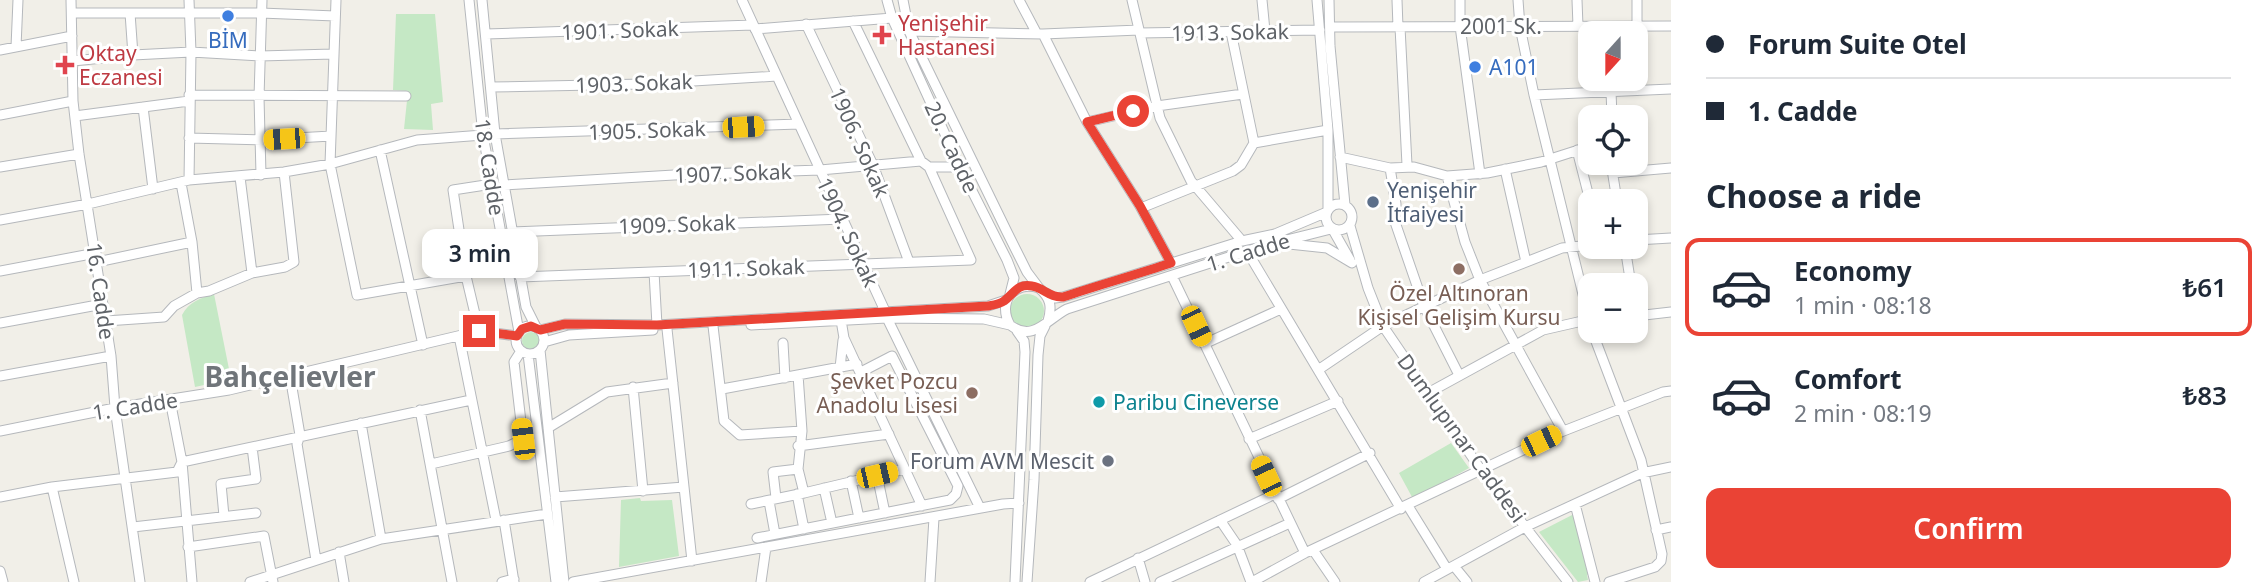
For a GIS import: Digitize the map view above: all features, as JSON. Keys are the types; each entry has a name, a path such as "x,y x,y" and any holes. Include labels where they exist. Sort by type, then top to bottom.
{"street":[{"path":"16,47 18,0"},
{"name":"16. Cadde","path":"71,0 73,101 79,154 111,356 115,408 140,582"},
{"path":"189,0 191,52 185,181 197,293"},
{"path":"261,175 259,97 262,0"},
{"path":"336,0 330,164 357,295 466,276"},
{"name":"18. Cadde","path":"469,0 483,135 518,334"},
{"name":"18. Cadde","path":"482,0 495,134 526,307 538,328"},
{"name":"1904. Sokak","path":"742,0 886,315 980,508"},
{"name":"20. Cadde","path":"887,0 892,18 960,167 1007,260 1014,278 1008,297"},
{"name":"20. Cadde","path":"903,0 909,31 1027,272 1042,290"},
{"path":"1019,0 1040,33 1087,122 1141,208 1171,263"},
{"path":"1132,0 1160,118 1174,150 1194,185 1242,241"},
{"path":"1262,0 1265,31"},
{"path":"1317,0 1325,29 1345,205 1351,212 1349,226 1343,230 1332,229 1326,222 1328,130 1325,29 1329,0"},
{"path":"1397,0 1407,165"},
{"path":"1460,0 1460,26 1480,174"},
{"path":"1518,0 1520,27 1534,95 1579,273"},
{"path":"1577,0 1578,26"},
{"path":"1637,0 1637,21"},
{"path":"72,13 261,13 335,16"},
{"path":"130,13 132,55"},
{"name":"1901. Sokak","path":"486,34 754,27 892,18"},
{"path":"853,21 925,164"},
{"name":"1906. Sokak","path":"806,24 873,165 909,262"},
{"name":"2001 Sk.","path":"1325,29 1578,26"},
{"name":"2001 Sk.","path":"1648,26 1671,26"},
{"name":"1913. Sokak","path":"909,31 1040,33 1325,29"},
{"path":"1141,208 1233,171 1241,165 1254,143 1231,32"},
{"path":"0,50 72,36"},
{"path":"73,61 191,52 260,56 334,54"},
{"name":"1903. Sokak","path":"491,87 645,84 777,76"},
{"path":"1648,90 1671,89"},
{"path":"1534,95 1611,91 1612,105"},
{"path":"1087,122 1157,106 1242,94"},
{"path":"75,117 189,98 406,96"},
{"path":"0,115 73,101"},
{"path":"143,107 153,190"},
{"name":"1905. Sokak","path":"495,134 799,124"},
{"path":"1254,143 1328,130"},
{"path":"0,220 88,204 185,181 261,175 330,164 417,140 483,135"},
{"path":"189,138 261,140 331,136"},
{"path":"380,150 423,345"},
{"path":"1340,157 1390,168 1407,165 1447,176 1480,174 1551,159 1577,150 1587,189"},
{"path":"0,167 79,154"},
{"name":"1907. Sokak","path":"504,185 820,170 873,165 925,164 960,167"},
{"name":"1911. Sokak","path":"520,277 971,260 925,164"},
{"path":"1390,168 1396,204 1395,222 1424,306 1460,375"},
{"path":"1648,168 1671,168"},
{"path":"1504,169 1526,262"},
{"path":"106,321 163,317 174,306 197,293 294,262 284,172"},
{"path":"1447,176 1465,242 1480,280 1563,431"},
{"path":"240,177 253,273"},
{"path":"479,331 466,276 453,190 492,184"},
{"path":"1327,211 1334,205 1345,205"},
{"name":"1. Cadde","path":"1042,290 1055,298 1063,297 1242,241 1275,234 1327,211"},
{"name":"1909. Sokak","path":"512,232 842,219"},
{"name":"Dumlupınar Caddesi","path":"1349,226 1383,326 1481,470 1568,582"},
{"name":"1. Cadde","path":"1047,323 1067,309 1262,246 1332,229"},
{"name":"Dumlupınar Caddesi","path":"1332,229 1368,288"},
{"path":"1648,239 1671,238"},
{"path":"0,271 192,242"},
{"path":"1262,246 1298,243 1326,248 1352,263"},
{"path":"1318,370 1383,326 1424,306 1480,280 1562,248 1578,246"},
{"path":"1247,251 1280,309 1405,507 1450,568 1467,582"},
{"path":"654,272 657,325"},
{"path":"1172,276 1290,523 1309,552 1335,582"},
{"path":"431,464 509,446 523,439 514,362 525,352 569,335 841,320 988,306 1008,297 1023,286 1042,290 1051,302 1052,310 1040,336 1038,355 1027,582"},
{"path":"1008,297 1006,317 1024,341 1026,352 1015,582"},
{"path":"0,323 103,304"},
{"path":"1204,344 1280,309"},
{"path":"1648,315 1671,312"},
{"path":"556,582 525,352 517,344 518,334 526,327 565,324 657,325 886,315 984,319 1033,332 1047,323"},
{"path":"840,368 844,338 841,320"},
{"path":"1428,393 1543,330 1578,326"},
{"path":"713,327 724,421 740,435 802,431"},
{"path":"538,328 542,346 564,582"},
{"path":"667,329 692,561"},
{"name":"1. Cadde","path":"0,431 290,376 479,331 518,334"},
{"path":"459,336 482,453 514,581 502,582"},
{"path":"844,338 922,506"},
{"path":"783,343 785,378"},
{"path":"1597,343 1641,460 1662,554 1661,561 1655,567 1609,582"},
{"path":"0,376 111,356"},
{"path":"722,389 840,368 859,368 892,356 957,486 956,494 950,500 757,538"},
{"path":"798,375 802,431 798,469 804,528"},
{"path":"290,376 300,435 297,444 316,561"},
{"path":"548,428 607,391 673,383"},
{"path":"633,387 643,491"},
{"path":"1220,520 1237,545 1252,582 1563,431 1662,392 1671,391"},
{"path":"170,400 181,463 192,582"},
{"path":"181,463 471,400"},
{"path":"1249,439 1338,401"},
{"path":"420,410 452,582"},
{"path":"872,435 882,416"},
{"path":"361,423 381,539"},
{"path":"799,446 889,434"},
{"path":"224,516 220,484 256,479 251,447"},
{"path":"892,472 897,451"},
{"path":"1090,582 1370,453"},
{"path":"0,497 52,487 177,472 181,463"},
{"path":"1424,582 1525,527 1642,473 1671,467"},
{"path":"775,534 773,472 798,469"},
{"path":"751,504 905,469"},
{"path":"877,475 885,513"},
{"path":"851,481 859,518"},
{"path":"52,487 74,582"},
{"path":"555,497 684,488"},
{"path":"824,488 832,523"},
{"path":"573,582 1019,503"},
{"path":"1575,504 1595,582"},
{"path":"134,527 256,513"},
{"path":"250,582 273,579 339,552 381,539 547,514"},
{"path":"930,582 934,518"},
{"path":"1160,582 1290,523"},
{"path":"1656,530 1671,527"},
{"path":"188,547 264,536 273,579"},
{"path":"761,582 766,547"},
{"path":"339,552 344,582"},
{"path":"1138,558 1146,582"},
{"path":"648,570 649,582"},
{"path":"0,571 3,582"}],"green space":[{"path":"396,14 435,14 443,102 431,104 433,130 404,129 408,91 393,90"},
{"path":"214,294 231,379 195,387 182,315 195,301"},
{"path":"1027,294 1039,299 1044,311 1039,323 1027,328 1015,323 1010,311 1015,299"},
{"path":"531,332 537,335 540,341 537,347 531,350 525,347 522,341 525,335"},
{"path":"1451,443 1469,468 1419,496 1412,497 1399,473"},
{"path":"640,498 641,501 672,500 679,556 619,567 621,500"},
{"path":"1574,514 1590,573 1587,575 1588,580 1578,582 1539,532"}],"place":[{"name":"BİM","path":"228,16"},
{"name":"Yenişehir Hastanesi","path":"882,35"},
{"name":"Oktay Eczanesi","path":"65,65"},
{"name":"A101","path":"1475,67"},
{"name":"Yenişehir İtfaiyesi","path":"1373,202"},
{"name":"Özel Altınoran Kişisel Gelişim Kursu","path":"1459,269"},
{"name":"Şevket Pozcu Anadolu Lisesi","path":"972,393"},
{"name":"Paribu Cineverse","path":"1099,402"},
{"name":"Forum AVM Mescit","path":"1108,461"}],"district":[{"name":"Bahçelievler","path":"290,376"}],"route":[{"path":"479,331 517,336 522,329 531,326 540,330 565,324 657,325 988,306 1006,300 1016,289 1023,286 1039,288 1055,298 1063,297 1114,279 1157,268 1171,263 1140,206 1087,122 1133,111"}]}
